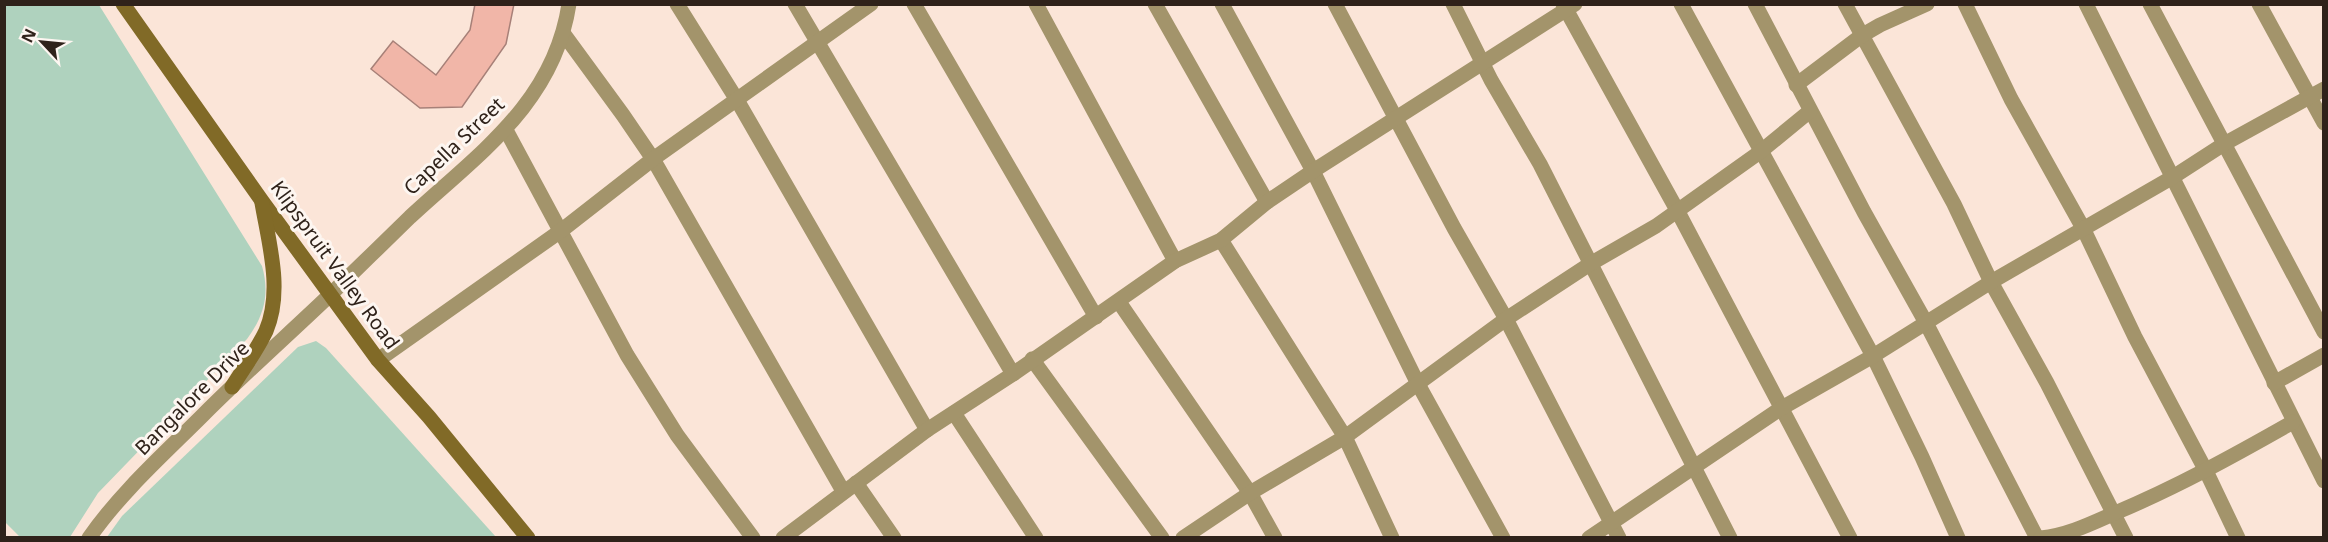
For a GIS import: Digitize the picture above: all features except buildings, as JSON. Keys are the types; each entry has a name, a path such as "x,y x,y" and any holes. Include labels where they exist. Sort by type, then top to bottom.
{"main road":[{"name":"Klipspruit Valley Road","path":"123,4 378,360 429,417 528,537"},
{"path":"232,387 266,331 274,300 273,270 262,201"}],"street":[{"name":"Capella Street","path":"331,294 506,130 541,84 552,63 563,33 569,4"},
{"path":"677,4 737,100 927,430"},
{"path":"795,4 1013,374"},
{"path":"378,360 562,230 653,159 871,4"},
{"path":"914,4 1096,317"},
{"path":"1036,4 1175,261"},
{"path":"1155,4 1267,202"},
{"path":"1222,4 1313,171 1418,384 1503,537"},
{"path":"1335,4 1454,228 1506,319 1619,537"},
{"path":"1453,4 1483,63 1540,164 1730,537"},
{"path":"1681,4 1872,356 1922,457 1958,537"},
{"path":"1755,4 1796,85 1925,321 2039,537 2064,535 2114,514 2206,471 2293,422"},
{"path":"1845,4 1954,204 1990,282 2047,383 2126,537"},
{"path":"1796,85 1861,36 1927,4"},
{"path":"1965,4 2012,99 2083,228 2135,337 2238,537"},
{"path":"2086,4 2324,481"},
{"path":"2150,4 2324,332"},
{"path":"2259,4 2324,123"},
{"path":"783,537 927,430 1119,302 1175,261 1221,240 1267,202 1313,171 1396,120 1453,80 1568,7 1850,537"},
{"path":"563,33 653,159 849,487 894,537"},
{"path":"1589,537 1780,408 1872,356 1990,282 2174,177 2224,144 2324,89"},
{"path":"1183,537 1345,437 1506,319 1590,264 1656,226 1760,152 1810,111"},
{"path":"506,130 633,365 677,435 753,537"},
{"path":"1221,240 1345,437 1392,537"},
{"name":"Bangalore Drive","path":"89,537 146,473 232,387 331,294"},
{"path":"1119,302 1251,493 1275,537"},
{"path":"2274,383 2324,355"},
{"path":"1032,359 1162,537"},
{"path":"954,413 1036,537"}],"green space":[{"path":"4,5 99,5 262,266 264,276 264,304 258,322 247,339 98,493 70,537 20,537 5,522"},
{"path":"316,341 326,348 496,537 107,537 122,516 298,347"}]}
